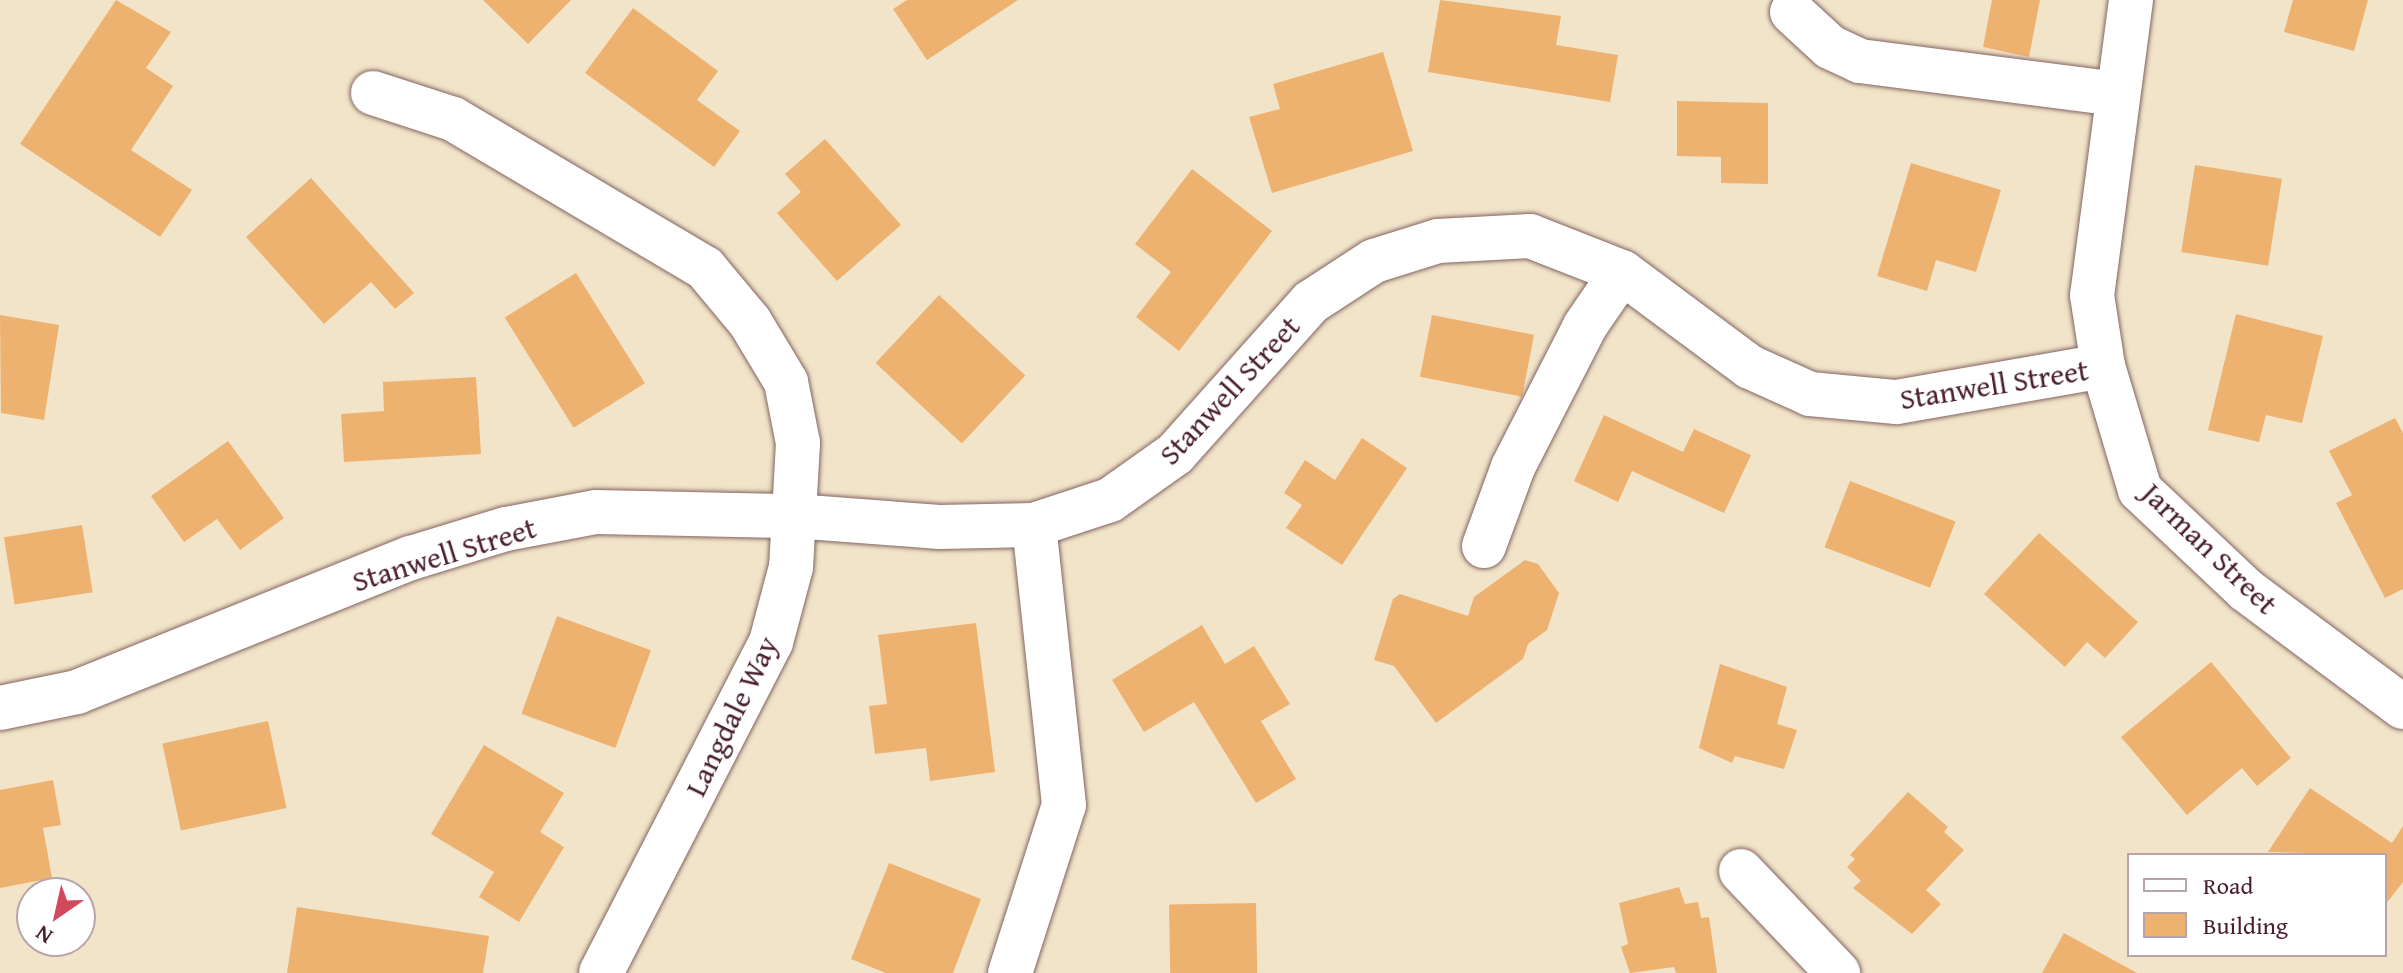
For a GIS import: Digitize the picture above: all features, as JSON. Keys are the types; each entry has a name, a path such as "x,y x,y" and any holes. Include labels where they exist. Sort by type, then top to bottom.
{"street":[{"name":"Jarman Street","path":"2131,0 2092,295 2103,366 2140,490 2246,590 2403,707"},
{"path":"1792,12 1830,47 1860,61 2118,94"},
{"name":"Langdale Way","path":"373,93 453,119 705,268 750,322 786,382 798,443 794,516 791,567 771,642 601,973"},
{"name":"Stanwell Street","path":"0,708 77,692 411,558 506,529 596,512 794,516 940,527 1034,525 1110,500 1175,454 1311,302 1374,261 1438,241 1530,236 1622,272 1750,367 1810,394 1897,402 2103,366"},
{"path":"1484,546 1513,467 1585,326 1622,272"},
{"path":"1010,973 1064,805 1034,525"},
{"path":"1741,871 1838,973"}],"building":[{"path":"116,0 171,32 146,68 173,86 131,150 192,190 160,237 20,144"},
{"path":"483,0 571,0 528,44"},
{"path":"907,0 1018,0 927,60 893,9"},
{"path":"1440,0 1561,16 1556,45 1618,55 1610,102 1428,72"},
{"path":"1992,0 2040,0 2029,57 1983,47"},
{"path":"2293,0 2368,0 2354,51 2284,32"},
{"path":"633,8 718,71 697,100 740,131 714,167 585,73"},
{"path":"1383,52 1413,151 1272,193 1249,117 1280,109 1273,84"},
{"path":"1677,101 1768,103 1768,184 1721,183 1721,157 1677,156"},
{"path":"825,139 901,225 837,281 777,213 801,192 785,174"},
{"path":"1911,163 2001,190 1976,272 1936,260 1927,291 1877,276"},
{"path":"2195,165 2282,179 2268,266 2181,252"},
{"path":"1192,169 1272,231 1179,351 1136,317 1171,272 1135,244"},
{"path":"311,178 414,293 395,309 371,282 324,324 246,237"},
{"path":"576,273 645,383 574,428 505,318"},
{"path":"939,295 1025,375 962,443 876,363"},
{"path":"2236,314 2323,336 2302,423 2266,415 2259,442 2208,430"},
{"path":"0,315 59,325 44,420 1,413"},
{"path":"1432,315 1534,335 1522,397 1420,377"},
{"path":"476,377 481,454 344,462 341,414 384,411 383,382"},
{"path":"1604,415 1683,452 1694,429 1751,455 1724,513 1632,471 1618,502 1574,481"},
{"path":"2395,418 2403,433 2403,589 2385,598 2336,503 2352,495 2329,451"},
{"path":"1362,438 1407,468 1342,565 1286,528 1302,505 1284,493 1305,460 1335,480"},
{"path":"228,441 284,518 240,550 217,519 184,542 151,496"},
{"path":"1850,481 1955,521 1930,588 1825,547"},
{"path":"82,525 93,592 15,605 4,537"},
{"path":"2039,533 2138,622 2105,658 2087,642 2065,667 1984,594"},
{"path":"1525,560 1538,564 1559,593 1547,630 1528,644 1523,659 1436,723 1394,666 1374,660 1393,599 1400,594 1468,616 1474,597"},
{"path":"557,616 651,650 615,748 521,714"},
{"path":"976,623 995,772 930,781 926,748 875,754 869,706 887,704 878,635"},
{"path":"1202,625 1225,664 1254,646 1290,704 1261,721 1296,779 1256,803 1194,702 1144,732 1112,680"},
{"path":"2211,662 2291,758 2257,786 2242,768 2187,815 2121,737"},
{"path":"1720,664 1787,687 1777,724 1797,730 1784,769 1735,756 1732,763 1699,748"},
{"path":"268,721 287,808 181,831 162,743"},
{"path":"484,745 564,793 540,832 564,847 519,922 479,897 494,872 431,834"},
{"path":"53,780 61,825 43,828 52,877 16,877 16,885 0,888 0,790"},
{"path":"2310,788 2392,843 2403,826 2403,882 2387,902 2387,853 2268,852"},
{"path":"1908,792 1948,827 1944,832 1964,850 1926,890 1941,904 1912,934 1853,888 1861,881 1847,867 1855,859 1850,855"},
{"path":"889,863 981,899 953,973 886,973 851,959"},
{"path":"1679,887 1685,904 1698,902 1701,918 1709,917 1717,973 1676,973 1674,967 1630,973 1621,947 1628,944 1619,903"},
{"path":"1256,903 1257,973 1170,973 1169,905"},
{"path":"297,907 489,936 483,973 287,973"},
{"path":"2064,933 2137,973 2042,973"}]}
